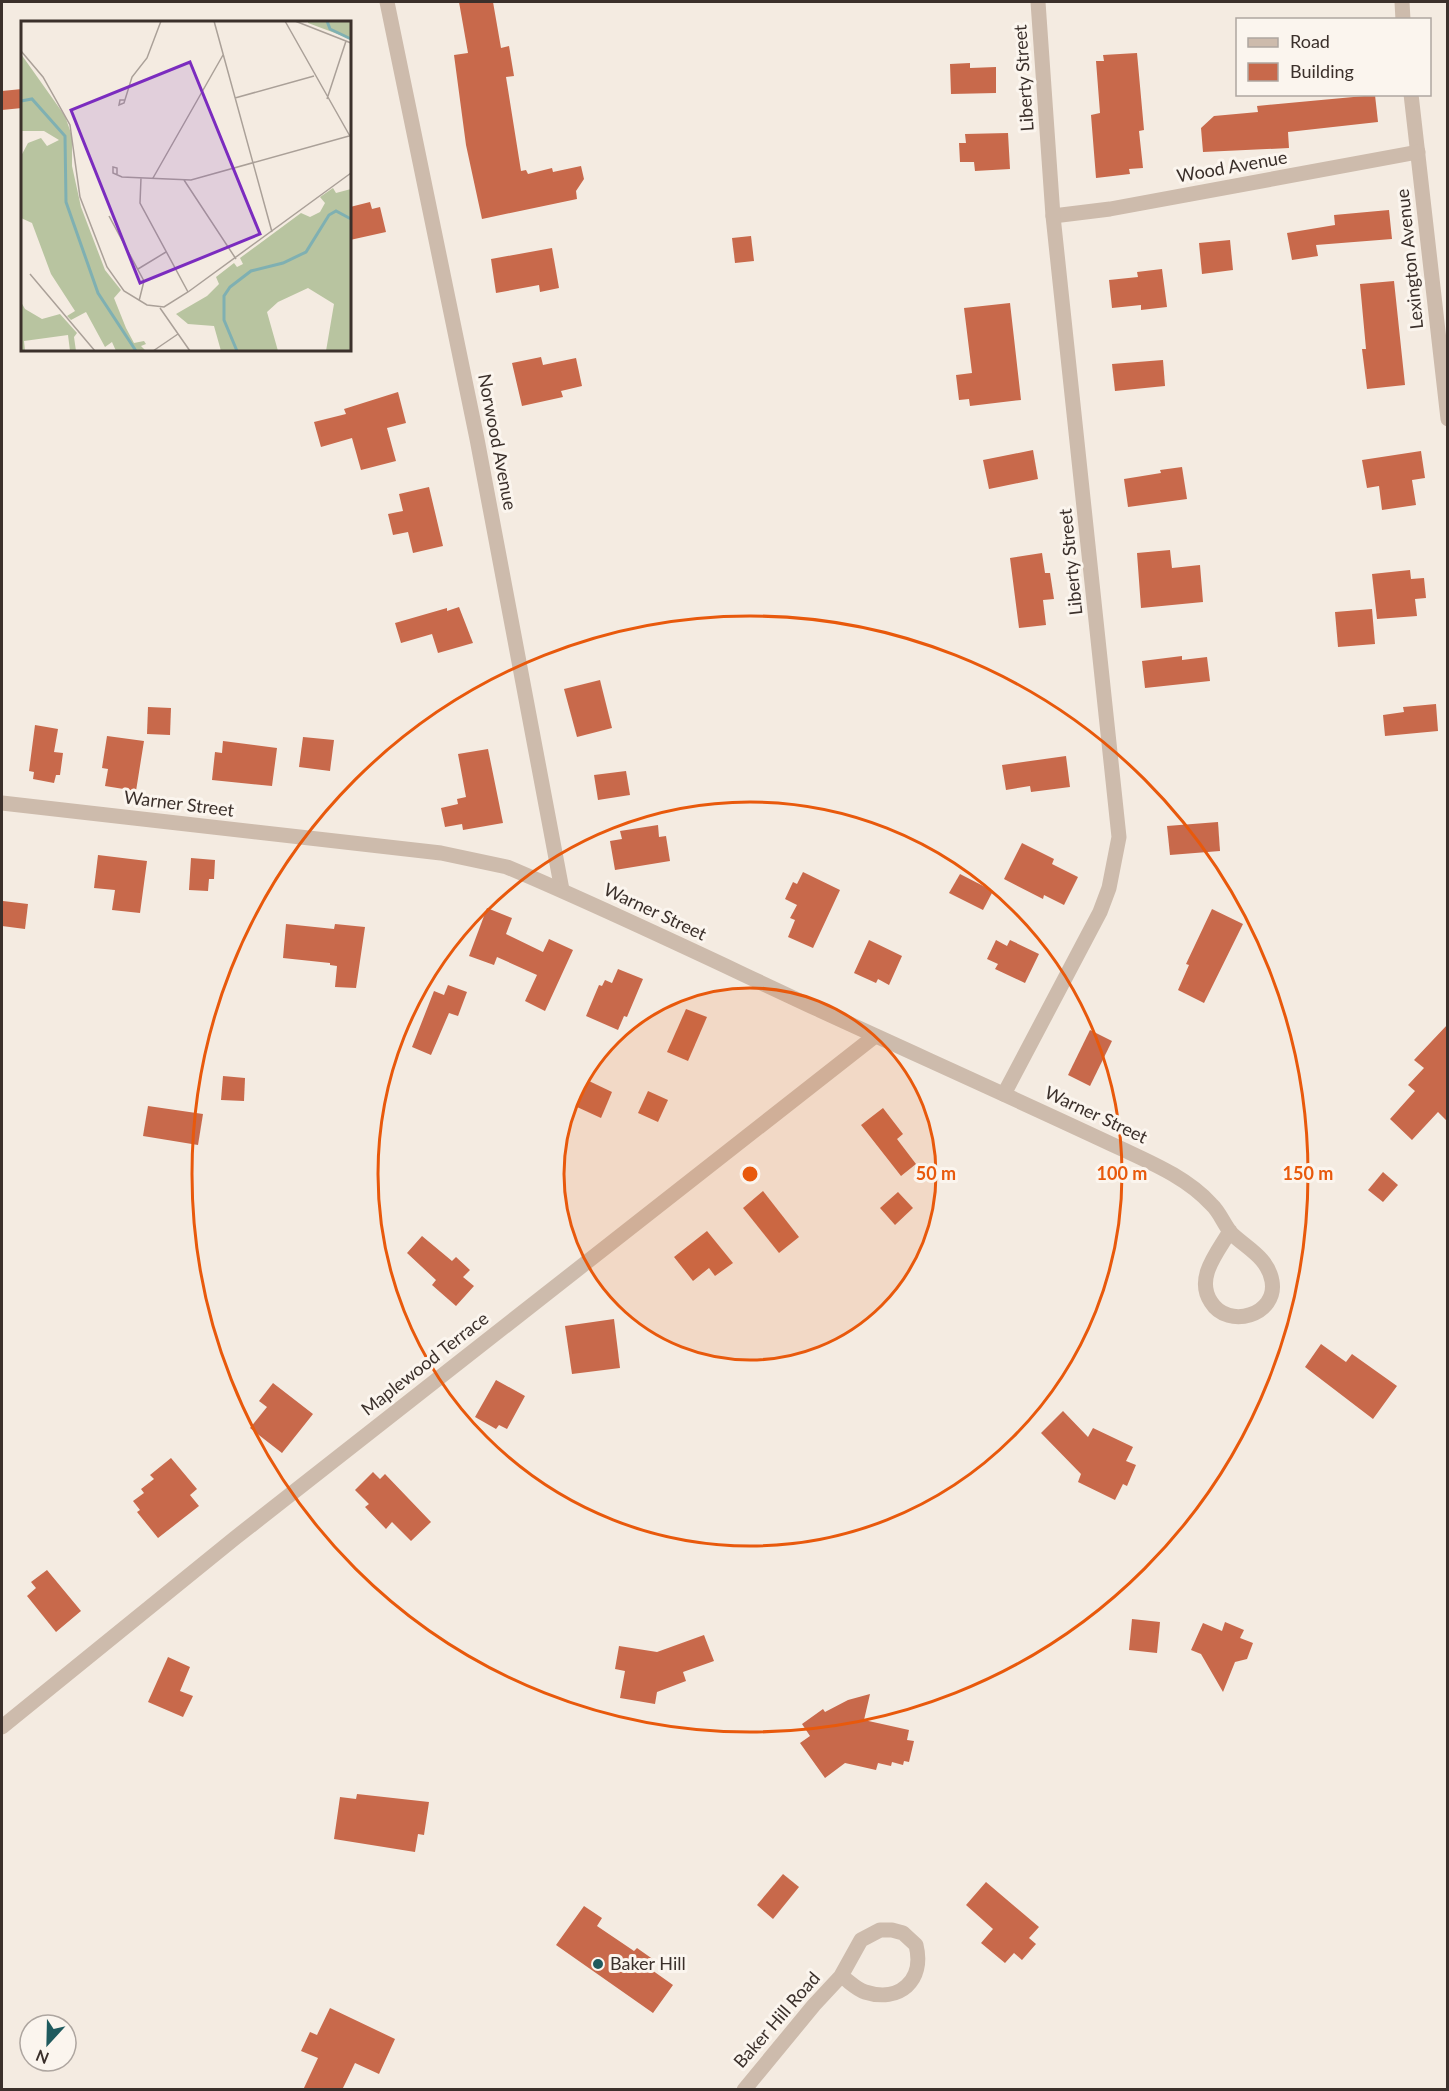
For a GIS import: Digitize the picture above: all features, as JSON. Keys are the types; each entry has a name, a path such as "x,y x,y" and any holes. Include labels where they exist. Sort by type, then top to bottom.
{"street":[{"name":"Norwood Avenue","path":"387,2 477,439 562,890"},
{"name":"Liberty Street","path":"1004,1094 1100,912 1109,888 1119,837 1053,216 1038,2"},
{"path":"1402,2 1403,18"},
{"name":"Lexington Avenue","path":"1411,96 1448,419"},
{"name":"Wood Avenue","path":"1053,216 1110,209 1418,152"},
{"name":"Warner Street","path":"2,803 460,855 507,867 562,890 1152,1162 1191,1184 1214,1206 1230,1231 1266,1262 1273,1283 1270,1298 1263,1308 1248,1317 1225,1315 1214,1307 1206,1295 1204,1281 1209,1265 1230,1231"},
{"name":"Maplewood Terrace","path":"2,1727 245,1531 875,1036"},
{"name":"Baker Hill Road","path":"744,2090 841,1976 861,1940 870,1934 892,1930 903,1933 916,1946 918,1967 915,1977 906,1987 896,1993 880,1995 865,1992 841,1976"}],"building":[{"path":"459,2 493,2 501,48 509,46 514,76 506,77 521,171 526,170 528,174 552,168 553,172 581,166 584,179 576,191 577,199 482,219 466,145 454,55 468,53"},
{"path":"1137,53 1144,130 1139,131 1143,168 1129,169 1130,174 1096,178 1091,115 1100,113 1096,61 1104,61 1103,55"},
{"path":"970,63 970,68 996,67 996,93 951,94 950,64"},
{"path":"21,89 21,108 2,110 2,91"},
{"path":"1375,96 1378,122 1288,132 1289,148 1203,152 1201,128 1214,116 1258,112 1257,106"},
{"path":"1008,133 1010,169 975,171 974,162 960,162 959,143 966,143 965,134"},
{"path":"370,202 372,209 380,207 386,232 351,240 351,207"},
{"path":"1389,210 1392,239 1316,245 1318,256 1292,260 1287,233 1335,225 1334,215"},
{"path":"751,236 754,261 735,263 732,238"},
{"path":"1230,240 1233,270 1202,274 1199,243"},
{"path":"552,248 559,288 540,292 539,285 496,293 491,259"},
{"path":"1162,269 1167,307 1141,310 1141,305 1112,308 1109,280 1138,277 1137,272"},
{"path":"1394,281 1405,385 1367,389 1362,349 1366,349 1360,284"},
{"path":"1010,303 1021,400 970,406 969,399 959,400 956,375 972,373 964,308"},
{"path":"541,357 543,365 576,358 582,386 561,391 563,397 522,406 512,363"},
{"path":"1163,360 1165,386 1115,391 1112,364"},
{"path":"398,392 406,423 387,428 396,461 361,470 352,438 321,447 314,422 346,414 344,409"},
{"path":"1033,450 1038,479 989,489 983,460"},
{"path":"1421,451 1425,478 1412,480 1416,505 1382,510 1379,486 1367,488 1362,460"},
{"path":"1182,467 1187,499 1128,507 1124,479"},
{"path":"429,487 443,546 413,553 408,532 393,535 388,514 403,511 399,494"},
{"path":"1170,550 1172,568 1200,565 1203,602 1141,608 1137,553"},
{"path":"1042,553 1045,573 1050,573 1054,599 1043,600 1046,625 1019,628 1010,558"},
{"path":"1410,570 1411,579 1424,578 1426,598 1415,599 1417,616 1377,619 1372,574"},
{"path":"459,607 473,643 438,653 432,634 401,643 395,623 447,608 447,611"},
{"path":"1372,609 1375,644 1338,647 1335,612"},
{"path":"1182,656 1182,660 1207,657 1210,681 1145,688 1142,661"},
{"path":"600,680 612,728 577,737 564,689"},
{"path":"1436,704 1438,731 1385,736 1383,715 1404,712 1403,707"},
{"path":"148,707 171,708 170,735 147,734"},
{"path":"35,725 58,729 54,752 63,753 60,775 56,775 54,783 33,779 34,772 29,771"},
{"path":"107,736 144,741 136,791 105,786 108,769 102,768"},
{"path":"303,737 334,740 330,771 299,767"},
{"path":"223,741 277,748 272,786 212,780 215,752 222,753"},
{"path":"488,749 503,823 463,830 462,824 445,827 441,808 458,804 457,799 466,797 458,754"},
{"path":"1066,756 1070,787 1031,792 1030,786 1006,790 1002,765"},
{"path":"626,771 630,795 598,800 594,775"},
{"path":"1218,822 1220,851 1170,855 1167,826"},
{"path":"658,825 659,837 666,836 670,861 615,870 610,841 622,839 620,831"},
{"path":"1022,843 1054,859 1052,864 1078,877 1064,905 1044,895 1043,899 1004,879"},
{"path":"98,855 147,861 140,913 112,910 115,890 94,888"},
{"path":"191,858 215,860 214,879 209,879 208,891 189,890"},
{"path":"803,872 840,890 813,948 788,937 795,920 790,918 797,905 785,899 793,882 797,884"},
{"path":"960,874 993,891 983,910 949,893"},
{"path":"3,901 28,904 25,929 2,926"},
{"path":"487,908 512,918 506,934 543,952 549,939 573,950 545,1011 525,1001 537,975 497,957 494,965 469,956"},
{"path":"1212,909 1243,924 1204,1003 1178,990 1189,965 1186,964"},
{"path":"286,924 334,929 335,924 365,927 356,988 335,987 337,966 330,965 330,963 283,958"},
{"path":"869,940 902,956 889,985 878,979 876,983 854,973"},
{"path":"996,940 1007,946 1010,940 1039,954 1025,983 995,969 998,964 987,959"},
{"path":"618,969 643,979 627,1017 624,1016 618,1030 586,1016 599,985 602,986 605,980 612,983"},
{"path":"448,985 467,992 458,1016 449,1013 431,1055 412,1047 434,991 444,995"},
{"path":"686,1009 707,1017 688,1061 667,1052"},
{"path":"1448,1024 1448,1122 1438,1112 1412,1140 1390,1119 1415,1091 1408,1085 1424,1068 1414,1060"},
{"path":"1090,1030 1112,1041 1090,1086 1068,1075"},
{"path":"223,1076 245,1078 244,1101 221,1100"},
{"path":"589,1081 612,1092 601,1118 577,1107"},
{"path":"648,1091 668,1100 658,1122 638,1113"},
{"path":"148,1106 203,1114 198,1145 143,1136"},
{"path":"883,1108 903,1134 897,1139 916,1164 901,1176 861,1125"},
{"path":"1383,1172 1398,1185 1383,1202 1368,1190"},
{"path":"763,1191 799,1237 779,1253 743,1208"},
{"path":"898,1192 913,1208 895,1225 880,1208"},
{"path":"707,1231 733,1263 715,1276 709,1268 693,1281 674,1257"},
{"path":"422,1236 452,1261 456,1257 470,1270 463,1277 474,1286 456,1306 432,1285 436,1280 407,1253"},
{"path":"614,1319 620,1368 572,1374 565,1326"},
{"path":"1321,1344 1346,1362 1352,1354 1397,1386 1373,1419 1305,1367"},
{"path":"496,1380 525,1396 507,1429 499,1425 496,1429 475,1417"},
{"path":"273,1383 313,1414 282,1453 250,1428 267,1407 259,1401"},
{"path":"1063,1411 1088,1437 1093,1428 1133,1447 1126,1461 1136,1465 1127,1486 1123,1484 1115,1500 1078,1482 1081,1474 1041,1433"},
{"path":"171,1458 197,1489 190,1495 199,1506 158,1538 137,1512 140,1510 133,1501 144,1493 141,1489 154,1479 150,1475"},
{"path":"373,1472 380,1479 385,1474 431,1522 411,1541 392,1522 386,1529 365,1507 369,1504 355,1490"},
{"path":"47,1570 81,1611 56,1632 27,1596 36,1588 31,1582"},
{"path":"1132,1619 1160,1622 1157,1653 1129,1650"},
{"path":"1225,1622 1244,1630 1240,1638 1253,1643 1247,1659 1235,1662 1223,1692 1201,1654 1191,1650 1203,1623 1222,1631"},
{"path":"704,1635 714,1661 683,1672 686,1681 657,1692 655,1704 620,1698 625,1671 615,1669 619,1646 657,1652"},
{"path":"168,1657 190,1667 180,1691 193,1696 183,1717 148,1702"},
{"path":"870,1694 864,1720 909,1730 907,1740 914,1741 909,1762 904,1761 903,1765 892,1762 891,1766 878,1763 876,1770 845,1763 825,1778 800,1743 810,1736 802,1724 823,1709 825,1712 848,1700"},
{"path":"357,1794 429,1802 424,1835 418,1834 415,1852 334,1839 340,1797 356,1799"},
{"path":"783,1874 799,1887 773,1919 757,1905"},
{"path":"986,1882 1039,1927 1029,1938 1036,1944 1022,1960 1014,1953 1005,1963 981,1943 993,1929 966,1905"},
{"path":"584,1906 602,1918 597,1926 634,1951 637,1948 654,1960 649,1968 673,1985 653,2013 556,1945"},
{"path":"330,2008 395,2039 379,2074 355,2063 342,2090 303,2090 318,2058 301,2051 310,2032 317,2035"}],"place":[{"name":"Baker Hill","path":"598,1964"}]}
